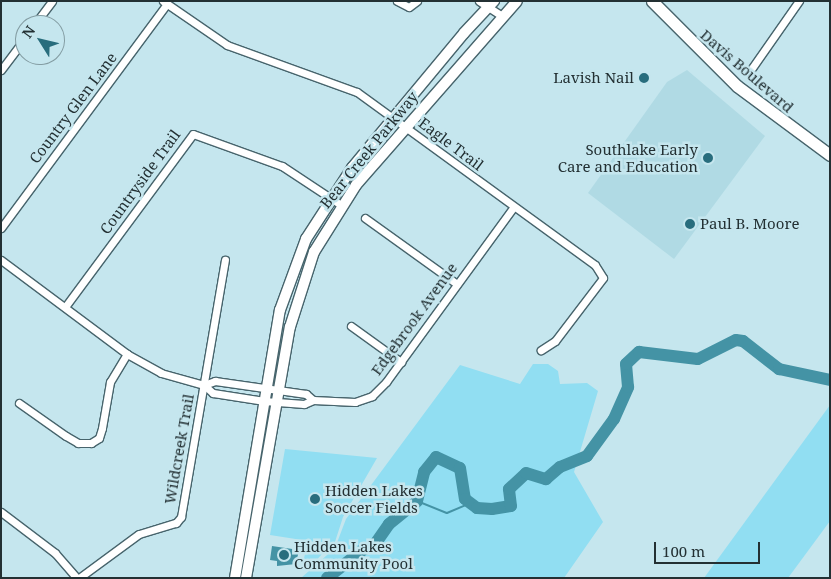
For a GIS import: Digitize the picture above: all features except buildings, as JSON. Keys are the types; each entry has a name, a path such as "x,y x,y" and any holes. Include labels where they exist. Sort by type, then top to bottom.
{"main road":[{"name":"Bear Creek Parkway","path":"246,578 278,390 300,289 314,252 341,205 406,127 517,1"},
{"name":"Davis Boulevard","path":"652,1 737,86 830,155"},
{"name":"Bear Creek Parkway","path":"235,578 280,310 289,278 308,233 330,197 489,3"}],"street":[{"path":"42,15 52,1"},
{"path":"397,1 408,7 417,1"},
{"path":"752,68 799,1"},
{"name":"Eagle Trail","path":"165,3 220,42 345,86 406,127 514,208 595,265 603,278 555,341 541,350"},
{"name":"Country Glen Lane","path":"1,228 165,3"},
{"path":"489,3 502,16"},
{"path":"489,3 502,16"},
{"path":"1,70 15,51"},
{"name":"Countryside Trail","path":"65,308 193,134 276,163 341,205"},
{"name":"Edgebrook Avenue","path":"1,260 127,354 161,373 204,385 214,393 304,404 313,400 355,402 372,396 401,362 456,284 514,208"},
{"path":"365,218 456,284"},
{"path":"204,385 225,260"},
{"path":"351,326 401,362"},
{"path":"19,403 72,440 91,443 98,438 102,428 110,382 127,354"},
{"name":"Edgebrook Avenue","path":"204,385 215,381 306,394 313,400"},
{"name":"Wildcreek Trail","path":"78,578 140,534 176,523 181,517 204,385"},
{"path":"1,512 55,553 78,578"}],"shaded area":[{"path":"687,70 765,136 674,259 588,193 667,82"},
{"path":"533,364 548,364 558,371 560,384 587,383 598,391 574,472 603,522 564,578 301,578 335,548 346,519 460,365 520,384"},
{"path":"830,405 830,521 788,578 704,578"},
{"name":"Hidden Lakes Soccer Fields","path":"285,449 377,458 343,517 334,545 270,535"},
{"path":"307,545 319,548 323,553 311,566 303,563"},
{"name":"Hidden Lakes Community Pool","path":"272,546 299,550 296,564 277,566 277,561 270,560"}],"waterway":[{"path":"327,578 364,549 373,547 389,524 417,501 424,472 436,457 460,468 465,499 477,508 492,509 511,506 509,489 526,473 546,479 560,467 587,456 614,419 628,387 626,364 639,352 698,359 736,340 743,341 779,369 830,380"},
{"path":"417,501 447,513 471,503"}],"place":[{"name":"Lavish Nail","path":"644,78"},
{"name":"Southlake Early Care and Education","path":"708,158"},
{"name":"Paul B. Moore","path":"690,224"},
{"name":"Hidden Lakes Soccer Fields","path":"315,499"},
{"name":"Hidden Lakes Community Pool","path":"284,555"}]}
